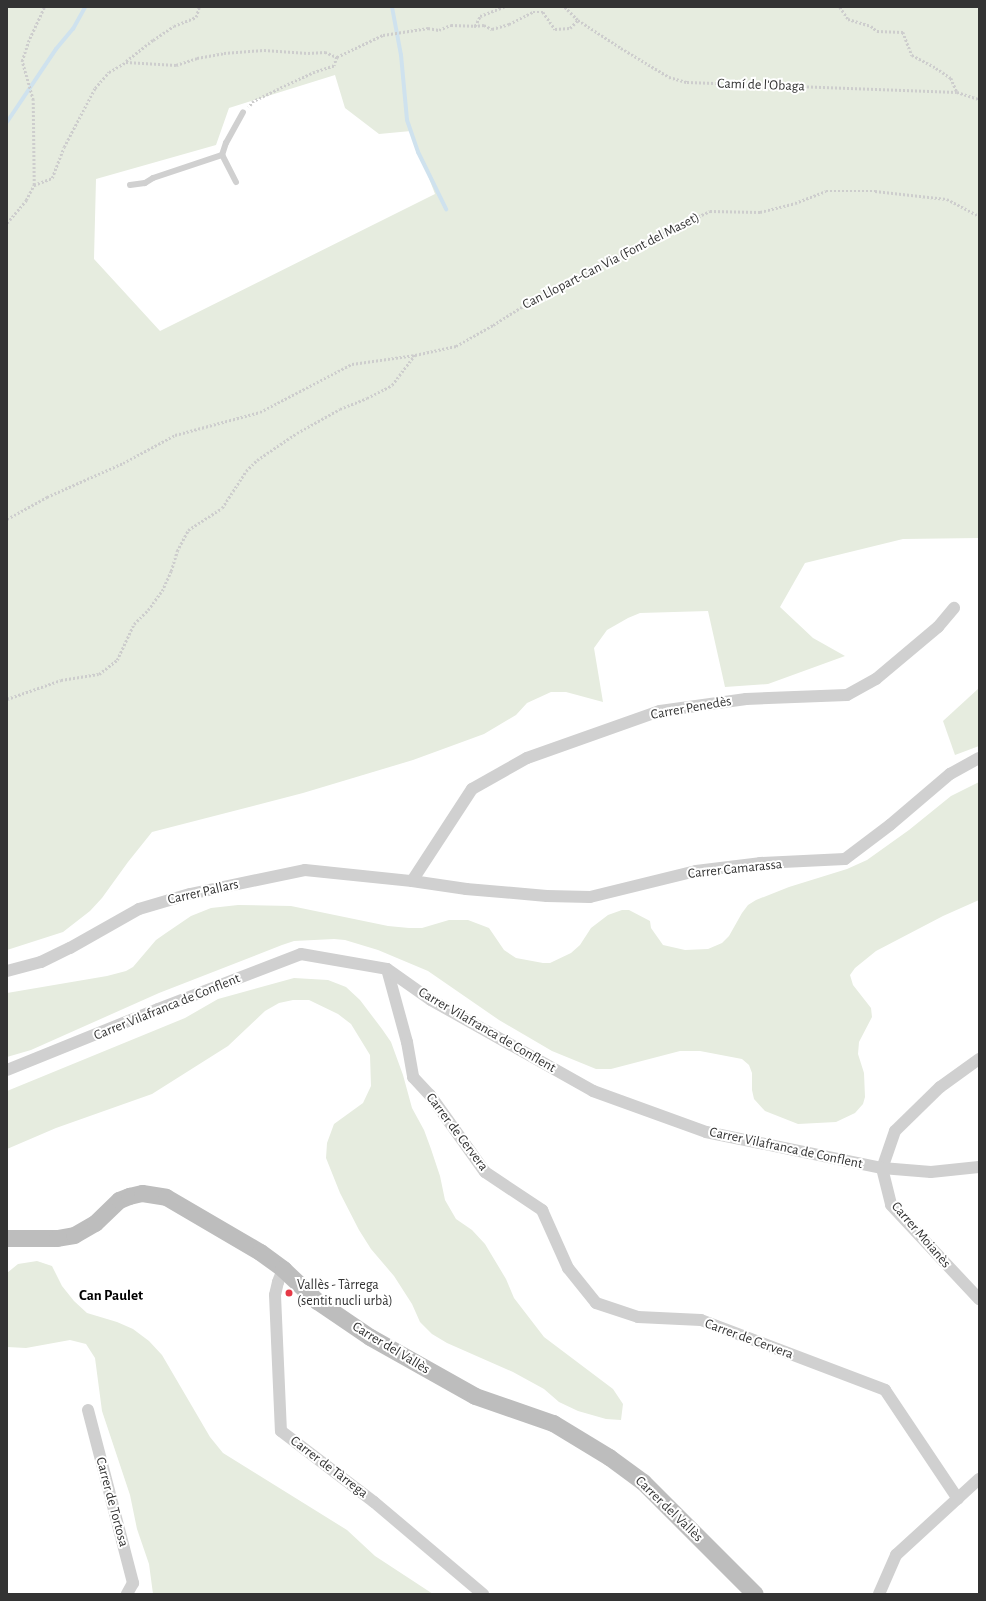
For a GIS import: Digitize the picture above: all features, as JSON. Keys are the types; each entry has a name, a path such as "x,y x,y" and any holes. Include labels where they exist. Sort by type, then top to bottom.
{"street":[{"name":"Carrer Penedès","path":"412,880 472,789 527,758 660,711 746,699 847,695 876,679 938,627 954,608"},
{"name":"Carrer Camarassa","path":"412,880 466,890 547,896 590,897 696,871 760,863 845,859 890,825 950,774 979,758"},
{"name":"Carrer Pallars","path":"7,971 41,962 70,948 139,909 190,894 305,870 412,880"},
{"name":"Carrer Vilafranca de Conflent","path":"7,1070 158,1009 301,954 387,969 431,1000 593,1091 706,1132 882,1168 931,1172 979,1167"},
{"name":"Carrer de Cervera","path":"387,969 407,1042 413,1077 430,1095 485,1172 542,1210 568,1268 596,1303 638,1317 700,1320 885,1390 958,1499"},
{"path":"882,1168 895,1131 940,1087 979,1059"},
{"name":"Carrer Moianès","path":"882,1168 891,1205 979,1299"},
{"name":"Carrer del Vallès","path":"7,1238 57,1238 74,1235 95,1223 119,1200 135,1194 154,1194 166,1197 184,1206 260,1252 283,1269 308,1294 326,1308 370,1337 451,1384 475,1396 553,1424 609,1457 643,1482 755,1594"},
{"name":"Carrer de Tàrrega","path":"283,1269 275,1295 281,1430 374,1502 483,1594"},
{"name":"Carrer de Tortosa","path":"88,1410 133,1583 127,1594"},
{"path":"880,1594 896,1555 979,1479"}],"lane":[{"path":"236,182 222,155 226,143 242,112"},
{"path":"130,185 145,183 153,178 222,155"}],"path":[{"path":"7,223 26,200 34,185 33,100 22,61 28,42 44,7"},
{"path":"34,185 52,178 64,147 95,88 109,72 126,62 153,40 174,26 196,17 199,7"},
{"path":"474,26 480,16 504,7"},
{"name":"Camí de l'Obaga","path":"565,7 578,20 669,77 687,82 957,92 979,99"},
{"path":"840,7 848,19 871,26 878,30 904,32 912,55 951,78 957,92"},
{"path":"126,62 176,65 197,58 224,53 264,50 308,53 326,52 337,56 383,35 428,28 439,30 451,25 484,25 492,29 509,24 533,12 542,12 555,29 570,28 578,20"},
{"path":"242,112 254,102 279,89 315,72 334,66 337,56"},
{"name":"Can Llopart-Can Via (Font del Maset)","path":"7,519 74,483 122,463 175,435 260,412 352,364 414,355 456,346 493,325 538,296 628,254 669,230 710,211 760,212 795,203 826,191 875,191 947,199 979,216"},
{"path":"7,699 61,680 99,674 117,660 134,624 148,610 162,590 171,571 177,551 188,530 222,508 242,475 257,460 297,433 340,409 367,398 392,385 414,355"}],"shaded area":[{"path":"7,7 979,7 979,538 903,539 805,563 780,607 813,638 845,656 768,684 725,687 708,611 640,613 628,618 607,630 594,648 603,702 566,692 551,692 527,703 516,715 484,734 413,760 303,793 152,832 102,898 90,911 63,932 7,950","holes":["335,75 345,108 379,134 411,131 435,194 160,331 94,259 96,179 216,145 229,108"]},
{"path":"979,688 979,746 955,755 943,721"},
{"path":"979,782 979,900 943,916 876,951 855,968 850,975 853,985 871,1008 872,1017 859,1042 858,1054 864,1073 865,1097 863,1104 855,1113 836,1122 798,1124 765,1111 754,1099 752,1090 752,1073 749,1065 742,1059 700,1051 680,1051 611,1069 596,1069 552,1051 499,1020 428,971 378,950 345,940 334,939 294,941 282,945 159,993 31,1050 7,1057 7,993 107,976 126,971 133,967 156,940 191,916 211,908 238,905 291,906 388,926 409,928 422,928 449,920 468,920 489,928 504,950 516,958 543,963 550,963 571,953 580,945 591,928 608,915 622,910 629,910 650,921 651,928 663,945 685,950 708,949 722,943 729,936 748,905 756,900 789,887 847,869 867,860 909,830 951,796"},
{"path":"294,978 328,980 346,987 360,1000 382,1029 391,1042 403,1075 412,1108 424,1130 431,1149 440,1176 445,1200 456,1219 472,1230 485,1244 506,1279 514,1298 544,1337 613,1389 623,1404 621,1420 606,1419 578,1411 559,1402 544,1389 513,1372 447,1343 432,1334 420,1322 412,1304 394,1276 371,1249 359,1230 340,1193 326,1158 327,1143 334,1124 363,1103 371,1086 370,1055 351,1024 338,1014 309,1000 293,1000 279,1003 265,1011 228,1046 152,1094 56,1128 7,1149 7,1091 185,1018 218,999"},
{"path":"37,1261 52,1266 62,1286 74,1301 87,1313 117,1322 133,1329 149,1341 162,1355 210,1437 223,1453 347,1530 375,1556 433,1594 153,1594 149,1564 137,1529 130,1495 102,1411 95,1358 86,1344 70,1340 26,1348 7,1347 7,1273 18,1264"}],"waterway":[{"path":"7,122 56,49 73,29 85,7"},
{"path":"392,7 401,55 407,120 418,152 446,209"}],"place":[{"name":"Vallès - Tàrrega (sentit nucli urbà)","path":"289,1293"}],"district":[{"name":"Can Paulet","path":"111,1296"}]}
